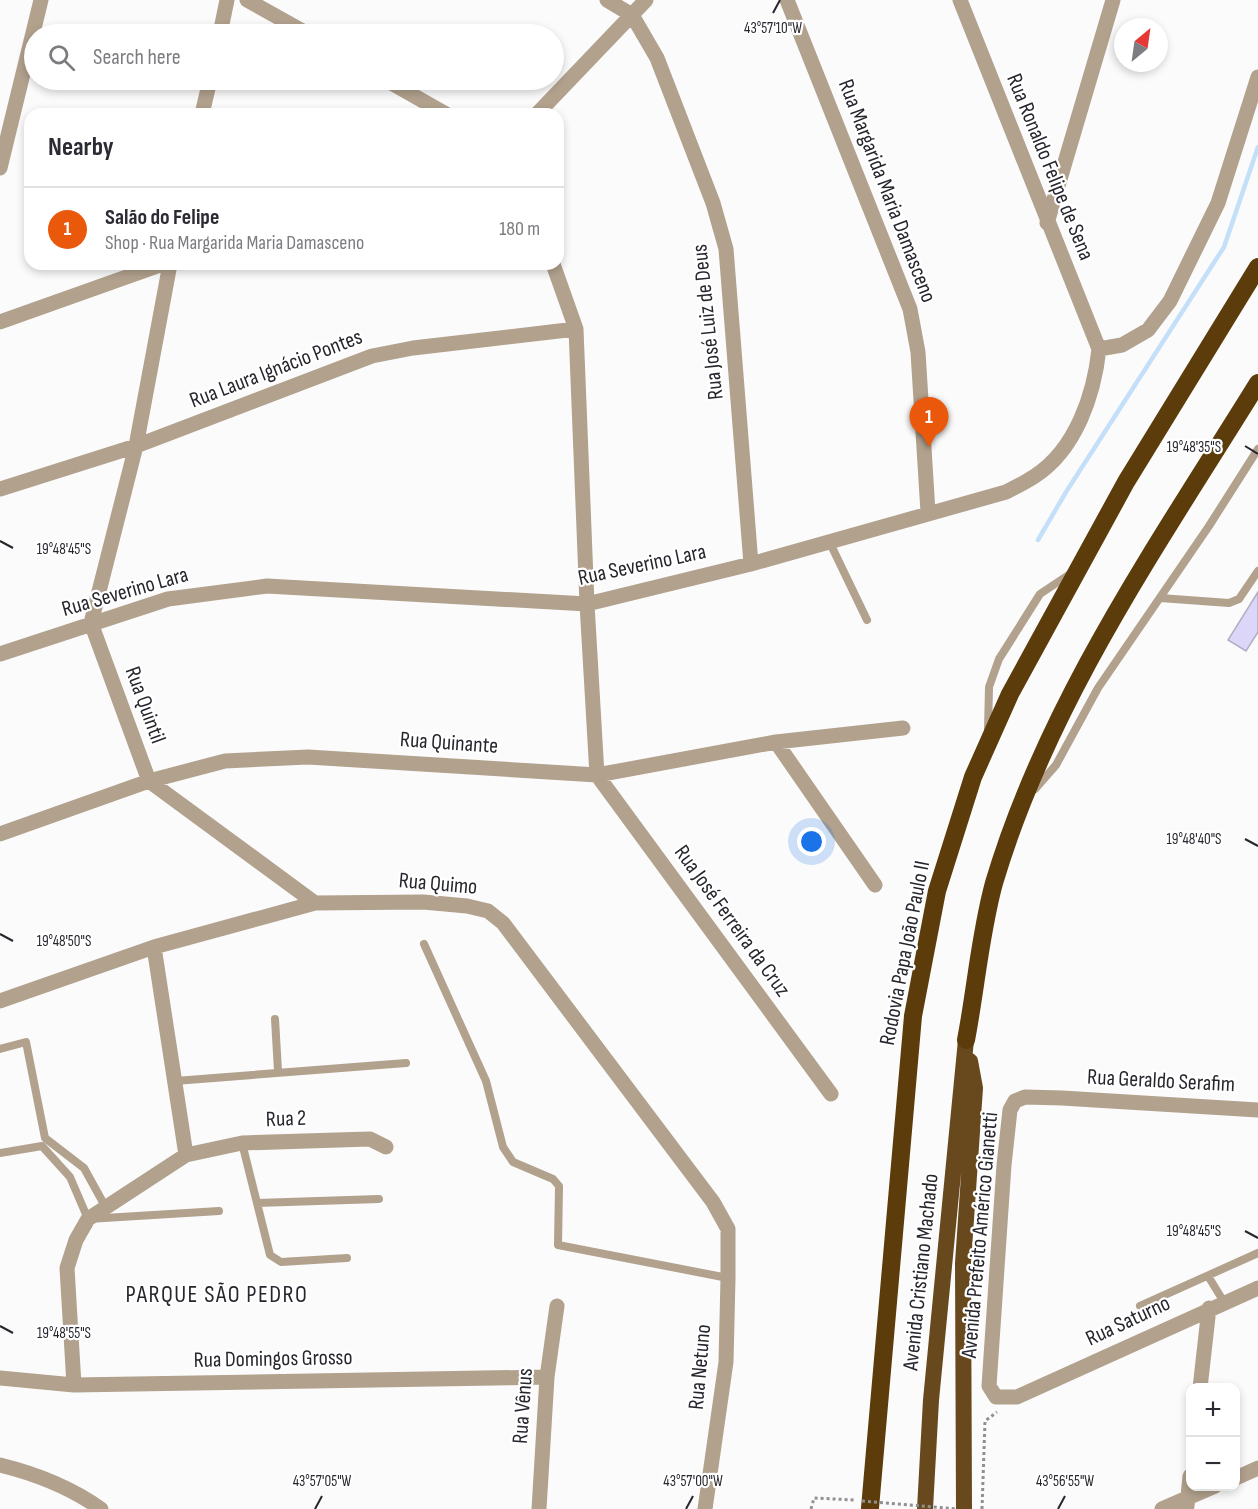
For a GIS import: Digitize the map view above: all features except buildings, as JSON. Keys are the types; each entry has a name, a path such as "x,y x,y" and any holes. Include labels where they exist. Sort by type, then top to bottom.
{"highway":[{"name":"Rodovia Papa João Paulo II","path":"865,1504 914,1016 937,891 973,777 1010,694 1126,482 1258,267"},
{"path":"964,1509 963,1263 975,1088 966,1040 994,885 1042,752 1098,645 1258,383"},
{"name":"Avenida Cristiano Machado","path":"925,1509 931,1400 966,1040"}],"street":[{"path":"35,24 41,0"},
{"path":"222,24 227,0"},
{"path":"247,0 290,24"},
{"name":"Rua José Luiz de Deus","path":"607,0 632,15 657,58 713,202 726,249 751,564"},
{"path":"564,86 646,0"},
{"name":"Rua Margarida Maria Damasceno","path":"787,0 910,309 918,352 928,513"},
{"name":"Rua Ronaldo Felipe de Sena","path":"960,0 1099,349"},
{"path":"1047,223 1113,0"},
{"path":"0,168 24,70"},
{"path":"1099,349 1122,345 1148,330 1170,301 1218,202 1258,77"},
{"path":"203,108 208,90"},
{"path":"404,90 435,108"},
{"path":"543,108 560,90"},
{"path":"0,322 146,270"},
{"path":"91,623 136,446 169,270"},
{"path":"555,270 576,329 587,604 597,775"},
{"name":"Rua Laura Ignácio Pontes","path":"0,489 136,446 372,356 413,348 576,329"},
{"name":"Rua Severino Lara","path":"0,654 168,599 267,586 587,604 751,564 1006,492 1036,475 1057,456 1085,412 1095,382 1099,349"},
{"name":"Rua Quintil","path":"91,623 149,781"},
{"name":"Rua Quinante","path":"0,834 149,781 225,761 308,757 597,775 776,742 903,728"},
{"path":"776,742 874,885"},
{"name":"Rua José Ferreira da Cruz","path":"597,775 831,1094"},
{"path":"149,781 315,903"},
{"name":"Rua Quimo","path":"0,1001 154,947 315,903 423,902 467,906 488,911 503,923 713,1202 728,1229"},
{"path":"74,1385 67,1268 76,1240 88,1219 186,1155 154,947"},
{"name":"Avenida Prefeito Américo Gianetti","path":"1017,1397 996,1397 989,1386 1010,1110 1015,1101 1025,1097 1062,1098"},
{"name":"Rua Geraldo Serafim","path":"1062,1098 1258,1110"},
{"name":"Rua 2","path":"186,1155 242,1143 370,1140 386,1147"},
{"name":"Rua Netuno","path":"705,1509 726,1362 728,1229"},
{"name":"Rua Saturno","path":"1017,1397 1209,1308 1258,1288"},
{"name":"Rua Vênus","path":"539,1509 547,1377 557,1306"},
{"path":"1201,1383 1209,1308"},
{"name":"Rua Domingos Grosso","path":"0,1378 74,1385 547,1377"},
{"path":"0,1465 35,1474 80,1494 101,1509"},
{"path":"1240,1476 1258,1468"},
{"path":"1162,1509 1187,1503 1207,1491"}],"lane":[{"path":"1022,803 1056,765 1098,688 1258,449"},
{"path":"829,541 867,620"},
{"path":"987,745 989,687 999,659 1040,594 1079,568"},
{"path":"1160,598 1229,603 1239,599 1258,571"},
{"path":"424,944 486,1081 503,1147 513,1162 553,1179 559,1186 558,1245 728,1278"},
{"path":"275,1019 278,1071"},
{"path":"0,1049 26,1042 45,1138 84,1168 105,1206"},
{"path":"175,1081 278,1071 406,1063"},
{"path":"242,1143 270,1255 281,1262 348,1258"},
{"path":"0,1153 42,1146 70,1177 88,1219 219,1211"},
{"path":"70,1177 84,1168"},
{"path":"257,1203 379,1199"},
{"path":"1140,1306 1258,1253"},
{"path":"1208,1276 1224,1302"}],"path":[{"path":"982,1509 985,1421"},
{"path":"811,1509 813,1498 865,1504 957,1509"}],"waterway":[{"path":"1038,540 1066,492 1224,247 1258,147"}],"place":[{"name":"Salão do Felipe","path":"929,447"}],"district":[{"name":"PARQUE SÃO PEDRO","path":"217,1294"}]}
